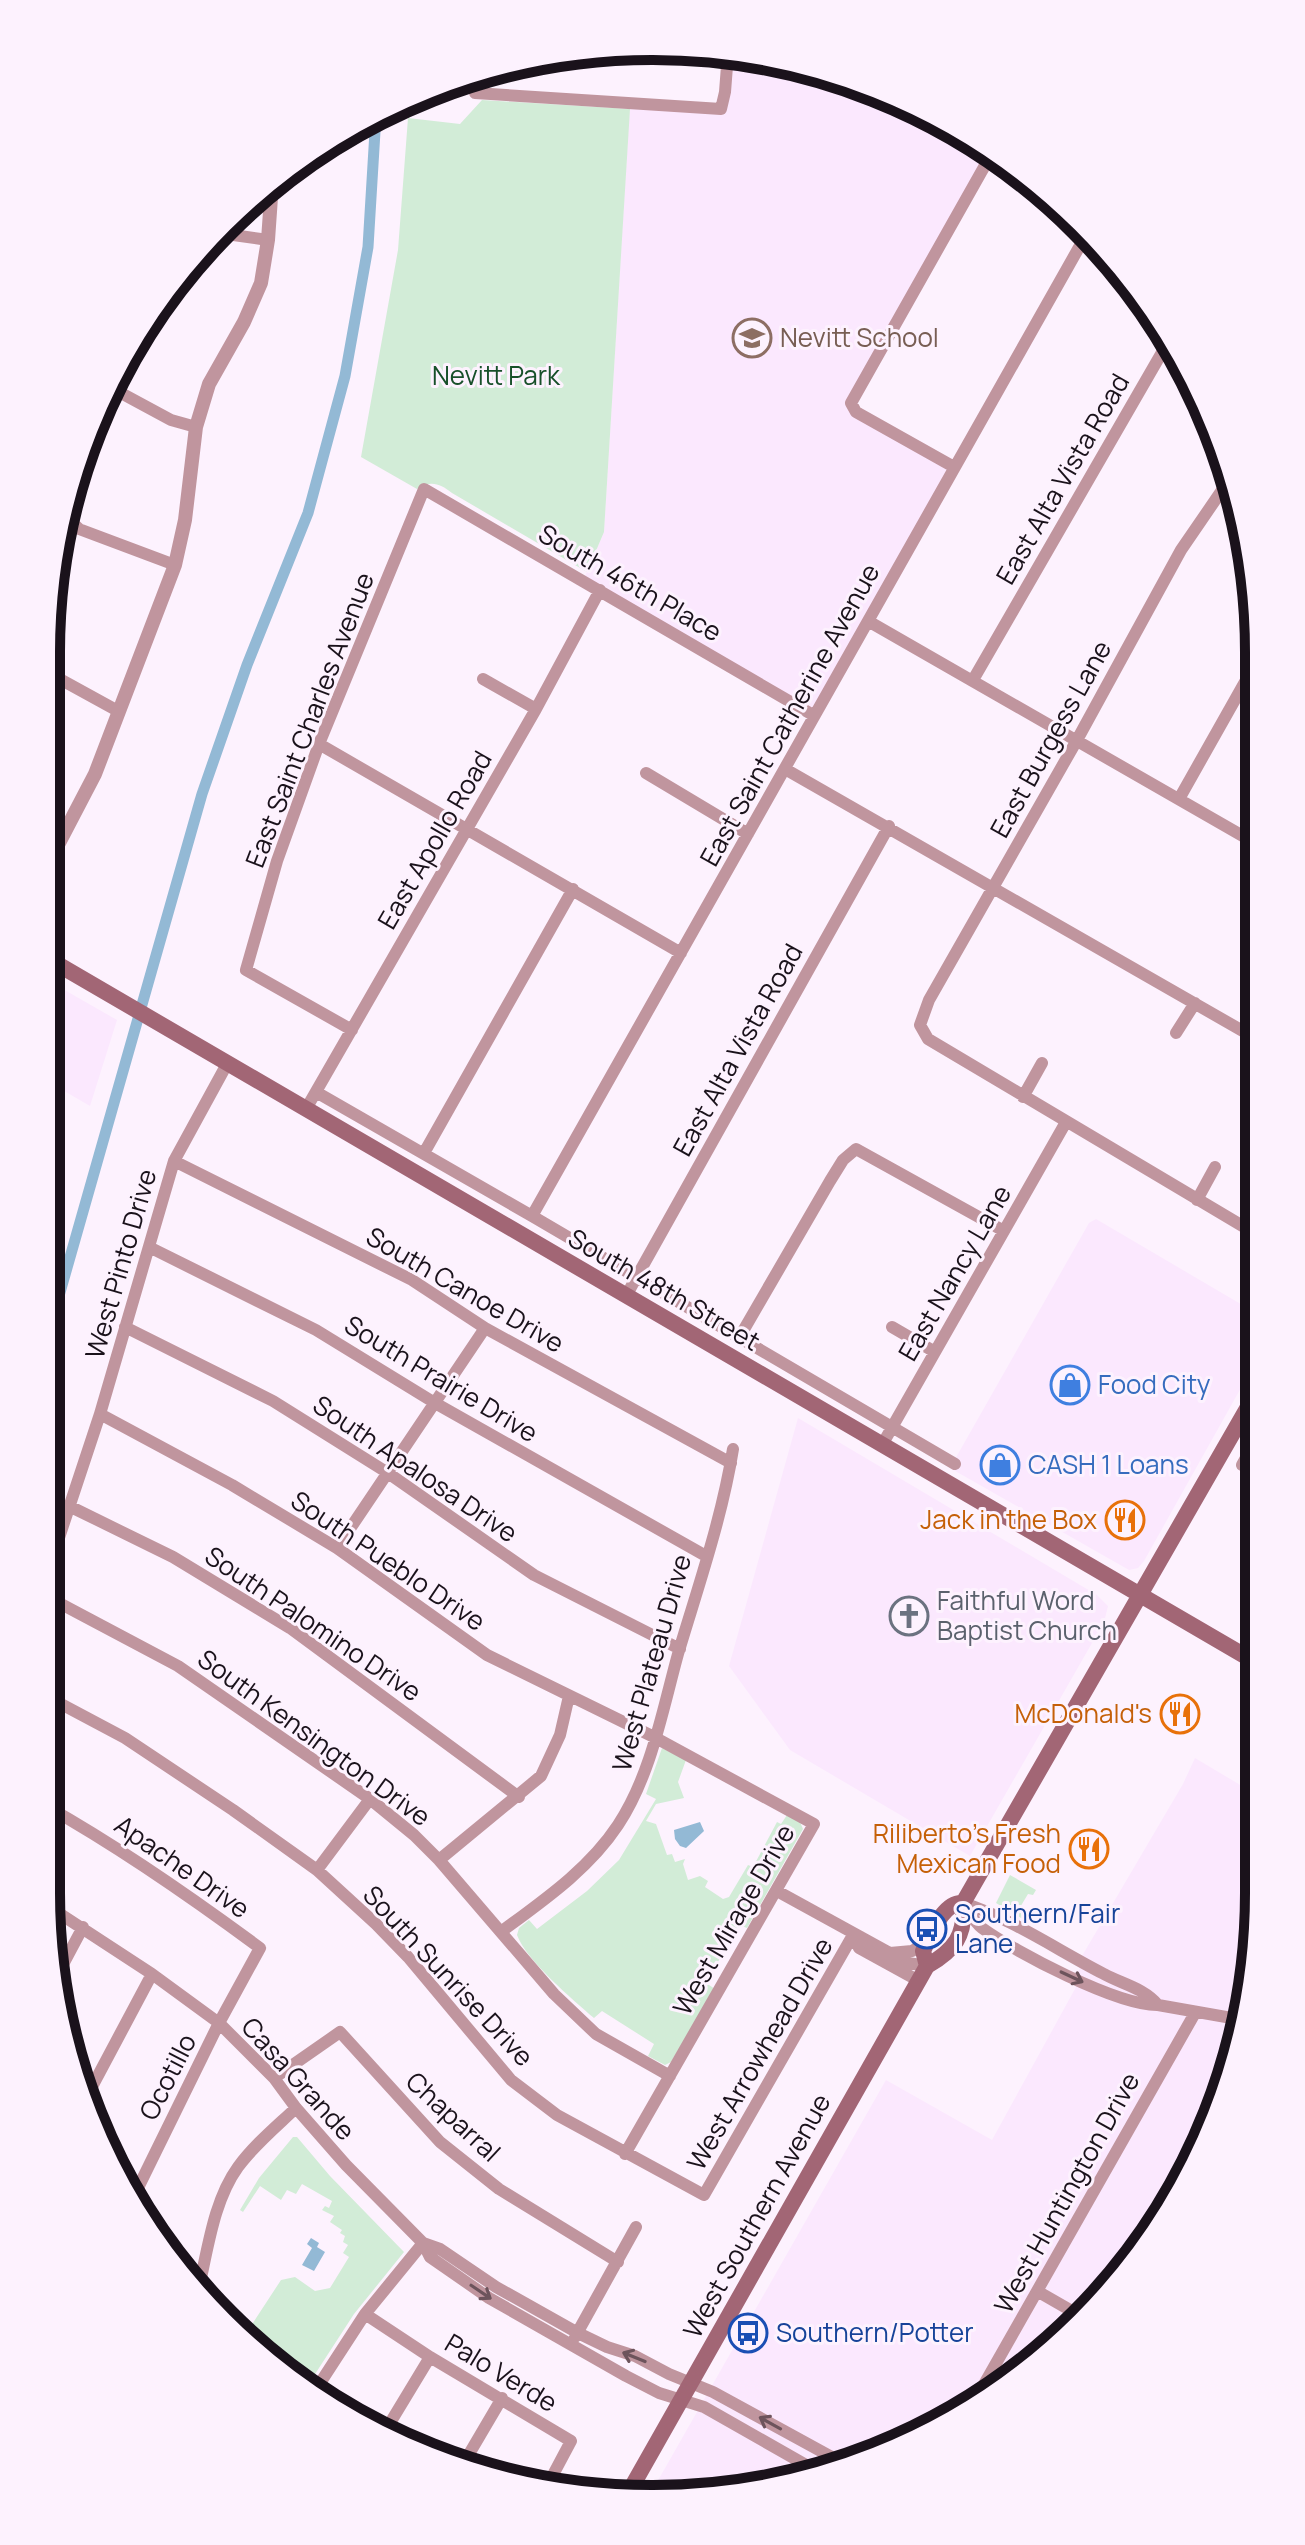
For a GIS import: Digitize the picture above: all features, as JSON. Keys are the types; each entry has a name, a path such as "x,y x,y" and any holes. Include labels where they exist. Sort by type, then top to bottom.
{"main road":[{"name":"South 48th Street","path":"60,966 1245,1656"},
{"name":"West Southern Avenue","path":"633,2485 923,1974 948,1954 959,1936 965,1925 963,1903 1245,1412"},
{"name":"West Southern Avenue","path":"923,1974 923,1951 928,1942 949,1905 963,1903"}],"street":[{"path":"475,87 475,93 721,109 727,65"},
{"path":"954,467 856,412 851,403 985,162"},
{"path":"60,842 86,795 175,565 185,520 196,427 209,384 244,322 261,283 271,200"},
{"path":"233,235 268,240"},
{"name":"East Saint Catherine Avenue","path":"532,1216 1081,244"},
{"name":"East Alta Vista Road","path":"973,680 1163,351"},
{"path":"120,392 171,420 196,427"},
{"name":"South 46th Place","path":"424,489 813,715"},
{"name":"East Saint Charles Avenue","path":"352,1030 246,970 277,861 319,744 424,489"},
{"name":"East Burgess Lane","path":"1023,1097 928,1039 920,1025 929,1000 1181,550 1222,490"},
{"path":"74,524 79,529 175,565"},
{"name":"East Apollo Road","path":"306,1109 536,709 600,590"},
{"path":"868,621 1245,837"},
{"path":"60,679 118,711"},
{"path":"483,679 536,709"},
{"path":"1179,799 1245,682"},
{"path":"319,744 681,953"},
{"path":"785,769 1245,1032"},
{"path":"646,773 748,834"},
{"name":"East Alta Vista Road","path":"626,1296 889,826"},
{"path":"424,1153 573,889"},
{"path":"1176,1033 1195,1003"},
{"path":"1042,1063 1023,1097 1245,1228"},
{"name":"West Pinto Drive","path":"60,1538 100,1414 174,1161 227,1064"},
{"name":"South 48th Street","path":"316,1092 955,1464"},
{"name":"East Nancy Lane","path":"882,1445 1066,1122"},
{"path":"739,1338 843,1160 856,1149 1004,1231"},
{"name":"South Canoe Drive","path":"174,1161 412,1280 485,1328 732,1456"},
{"path":"1197,1200 1215,1167"},
{"name":"South Prairie Drive","path":"149,1247 316,1330 435,1403 706,1556"},
{"name":"South Apalosa Drive","path":"125,1327 273,1401 388,1473 534,1575 680,1649"},
{"path":"892,1327 935,1352"},
{"path":"337,1548 485,1328"},
{"name":"South Pueblo Drive","path":"100,1414 232,1485 337,1548 487,1655 654,1737"},
{"name":"West Plateau Drive","path":"502,1931 552,1894 591,1859 617,1827 641,1785 732,1456"},
{"path":"1242,1465 1245,1460"},
{"name":"South Palomino Drive","path":"71,1507 173,1557 290,1628 519,1797"},
{"name":"South Kensington Drive","path":"60,1603 178,1666 370,1799 439,1860 554,1994 596,2034 670,2076"},
{"path":"439,1860 541,1776 560,1735 569,1696"},
{"name":"South Sunrise Drive","path":"60,1703 125,1738 317,1870 408,1957 511,2080 557,2115 704,2195"},
{"name":"West Mirage Drive","path":"625,2154 814,1824 654,1737"},
{"path":"317,1870 370,1799"},
{"name":"Apache Drive","path":"60,1814 105,1839 260,1948 219,2023"},
{"path":"777,1891 923,1974"},
{"path":"963,1903 979,1926 1049,1966 1146,2005 1232,2018"},
{"path":"963,1903 989,1911 1107,1976 1150,1995 1158,2005"},
{"name":"Casa Grande","path":"61,1914 219,2023 274,2078 346,2165 423,2243 430,2257 489,2298 575,2338 635,2356 713,2392 832,2457"},
{"path":"64,1962 83,1927"},
{"path":"853,1935 859,1948 923,1974"},
{"name":"West Arrowhead Drive","path":"704,2195 853,1935"},
{"path":"890,1953 912,1951 928,1942"},
{"path":"92,2086 152,1974"},
{"name":"West Huntington Drive","path":"985,2383 1195,2013"},
{"name":"Ocotillo","path":"138,2187 219,2023"},
{"name":"Chaparral","path":"274,2078 340,2032 440,2142 499,2189 618,2262"},
{"path":"202,2276 218,2208 236,2169 259,2142 296,2108"},
{"path":"575,2338 636,2227"},
{"path":"320,2383 365,2314 423,2243"},
{"path":"1037,2291 1071,2311"},
{"name":"Palo Verde","path":"365,2314 430,2357 571,2441 552,2476"},
{"name":"Casa Grande","path":"575,2338 626,2376 659,2393 704,2407 806,2465"},
{"path":"390,2424 430,2357"},
{"path":"468,2456 502,2398"}],"shaded area":[{"name":"Nevitt School","path":"726,65 768,71 843,91 879,105 949,139 986,163 851,403 954,467 813,715 583,581 604,532 630,103 721,109"},
{"path":"60,987 117,1020 90,1106 60,1089"},
{"path":"1096,1219 1245,1307 1245,1381 1144,1561 1138,1568 1129,1570 950,1468 1089,1223"},
{"path":"798,1418 1097,1595 1108,1606 1104,1622 970,1856 790,1750 729,1666"},
{"path":"1195,1758 1245,1788 1244,1931 1240,1970 1225,2046 1200,2119 1166,2189 1123,2253 1071,2311 1013,2363 949,2406 915,2424 843,2454 768,2474 691,2484 655,2485 886,2080 992,2140 1076,1987 1082,1956 1183,1784"}],"green space":[{"name":"Nevitt Park","path":"482,100 630,109 604,532 587,572 443,487 431,484 417,489 361,457 398,250 408,118 460,124"},
{"path":"662,1748 686,1760 678,1782 684,1798 656,1804 646,1821 656,1824 667,1855 672,1854 675,1862 685,1859 683,1864 688,1880 700,1876 708,1881 705,1887 723,1899 729,1897 748,1865 753,1867 777,1822 781,1824 787,1815 800,1822 803,1829 747,1928 739,1925 706,1983 715,1989 671,2062 665,2065 648,2056 654,2044 602,2011 594,2018 574,2001 540,1968 517,1935 519,1928 529,1920 537,1929 587,1891 619,1860 656,1799 646,1794"},
{"path":"1010,1875 1036,1890 1033,1895 1028,1894 1019,1909 1031,1917 1028,1922 996,1903"},
{"path":"293,2137 297,2137 330,2176 404,2252 354,2314 313,2378 250,2327 281,2280 295,2277 315,2291 330,2288 349,2257 343,2253 348,2245 343,2242 345,2236 340,2233 342,2230 330,2222 334,2216 322,2210 325,2206 329,2208 332,2201 302,2184 296,2194 287,2190 281,2200 260,2186 243,2212 240,2210 259,2178"}],"water":[{"path":"700,1822 704,1831 686,1848 680,1846 674,1830"},
{"path":"311,2238 325,2252 314,2271 302,2265 312,2248 307,2244"}],"waterway":[{"path":"60,1292 202,794 247,665 308,513 345,376 368,247 375,129"}],"place":[{"name":"Nevitt School","path":"752,338"},
{"name":"Food City","path":"1070,1385"},
{"name":"CASH 1 Loans","path":"1000,1465"},
{"name":"Jack in the Box","path":"1125,1520"},
{"name":"Faithful Word Baptist Church","path":"909,1616"},
{"name":"McDonald's","path":"1180,1714"},
{"name":"Riliberto's Fresh Mexican Food","path":"1089,1849"},
{"name":"Southern/Fair Lane","path":"927,1929"},
{"name":"Southern/Potter","path":"748,2333"}]}
